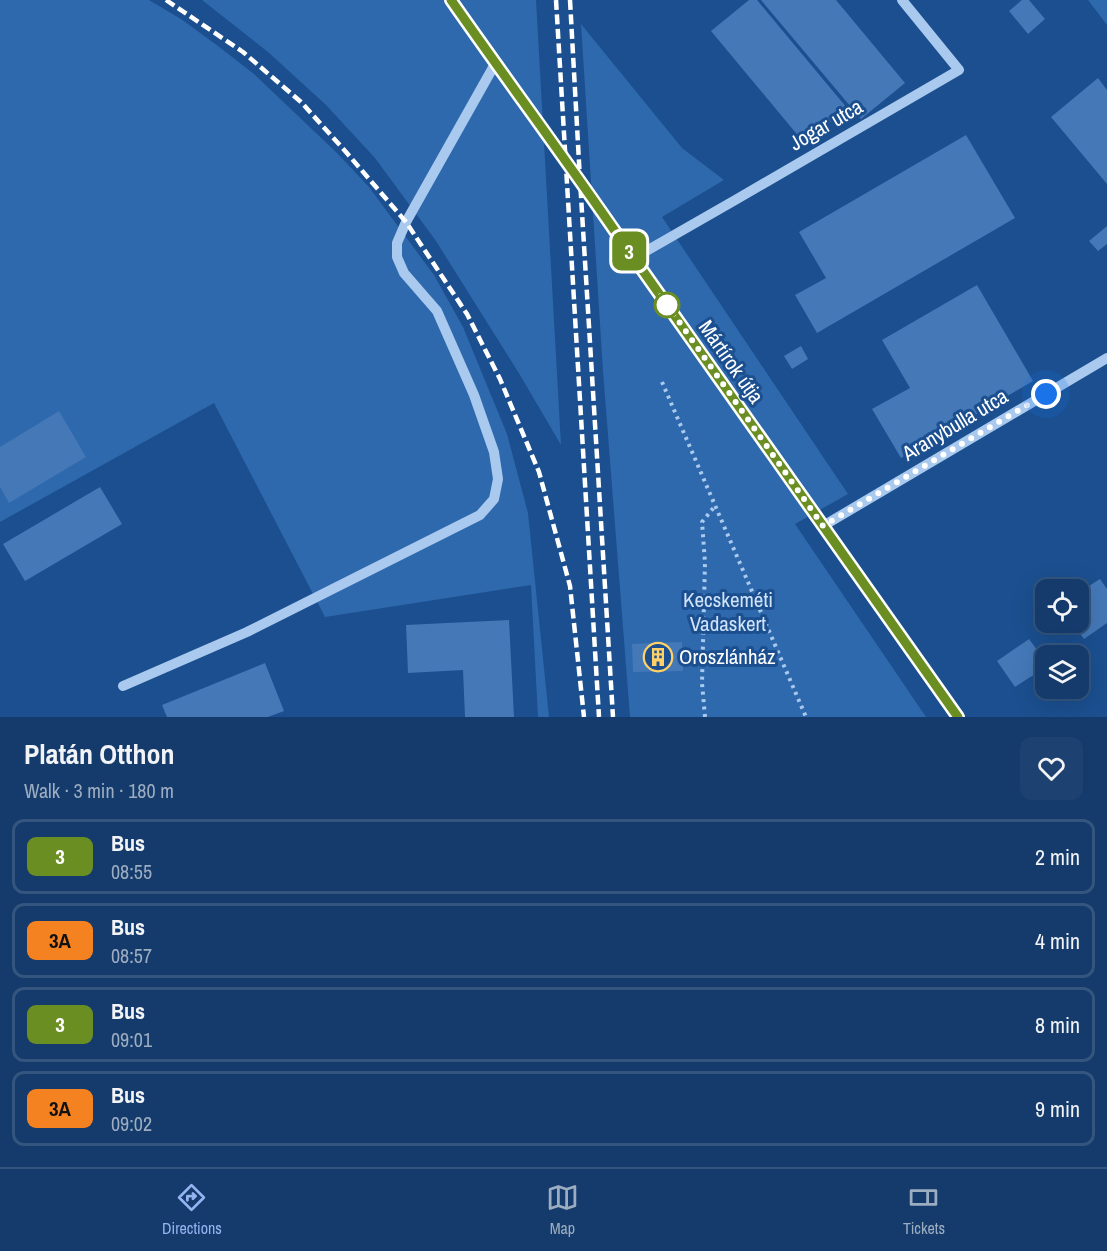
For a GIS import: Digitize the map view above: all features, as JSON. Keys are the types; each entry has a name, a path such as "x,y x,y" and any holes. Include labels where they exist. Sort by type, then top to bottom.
{"street":[{"name":"Mártírok útja","path":"450,0 565,159 958,717"},
{"name":"Jogar utca","path":"634,258 959,70 902,0"},
{"path":"123,686 248,632 480,515 494,499 498,479 494,452 474,395 436,311 404,273 397,257 397,243 406,222 495,64"},
{"name":"Aranybulla utca","path":"823,526 1107,358"}],"path":[{"path":"662,382 806,717"},
{"path":"705,717 702,683 705,563 702,522 715,506"}],"green space":[{"path":"0,0 149,0 181,19 254,74 337,153 369,187 434,275 463,327 507,434 528,513 549,717 538,717 531,585 325,617 214,403 0,522"},
{"path":"202,0 536,0 561,445 436,241 375,158 326,105 268,52"},
{"path":"1088,0 1107,0 1107,25"},
{"name":"Kecskeméti Vadaskert","path":"581,24 682,148 724,180 662,217 848,494 795,524 926,717 630,717 603,371"}],"building":[{"path":"749,0 757,0 847,108 805,144 711,31"},
{"path":"761,0 836,0 905,83 861,119"},
{"path":"1022,0 1029,0 1045,19 1028,34 1009,11"},
{"path":"1098,78 1107,90 1107,184 1051,117"},
{"path":"966,135 1015,218 817,333 795,295 826,278 799,232"},
{"path":"1107,226 1107,244 1098,251 1089,241"},
{"path":"977,285 1033,381 901,458 872,409 910,388 882,340"},
{"path":"801,346 808,359 792,369 784,356"},
{"path":"59,411 86,457 9,503 0,487 0,447"},
{"path":"100,487 122,524 25,581 3,544"},
{"path":"1100,579 1107,589 1107,623 1084,639 1080,633 1089,633 1089,586"},
{"path":"509,620 514,717 465,717 463,670 408,673 406,625"},
{"path":"1029,639 1035,647 1035,674 1015,687 997,661"},
{"name":"Oroszlánház","path":"682,642 683,671 633,672 632,644"},
{"path":"265,663 284,711 268,717 167,717 162,705"}],"railway":[{"path":"166,0 243,52 301,102 406,222 467,314 500,379 539,472 570,586 584,717"},
{"path":"556,0 599,717"},
{"path":"570,0 613,717"}],"bus line":[{"name":"3","path":"451,0 958,717"}],"place":[{"name":"Oroszlánház","path":"658,657"}],"route":[{"path":"667,305 661,296 823,526 1046,394"}]}
